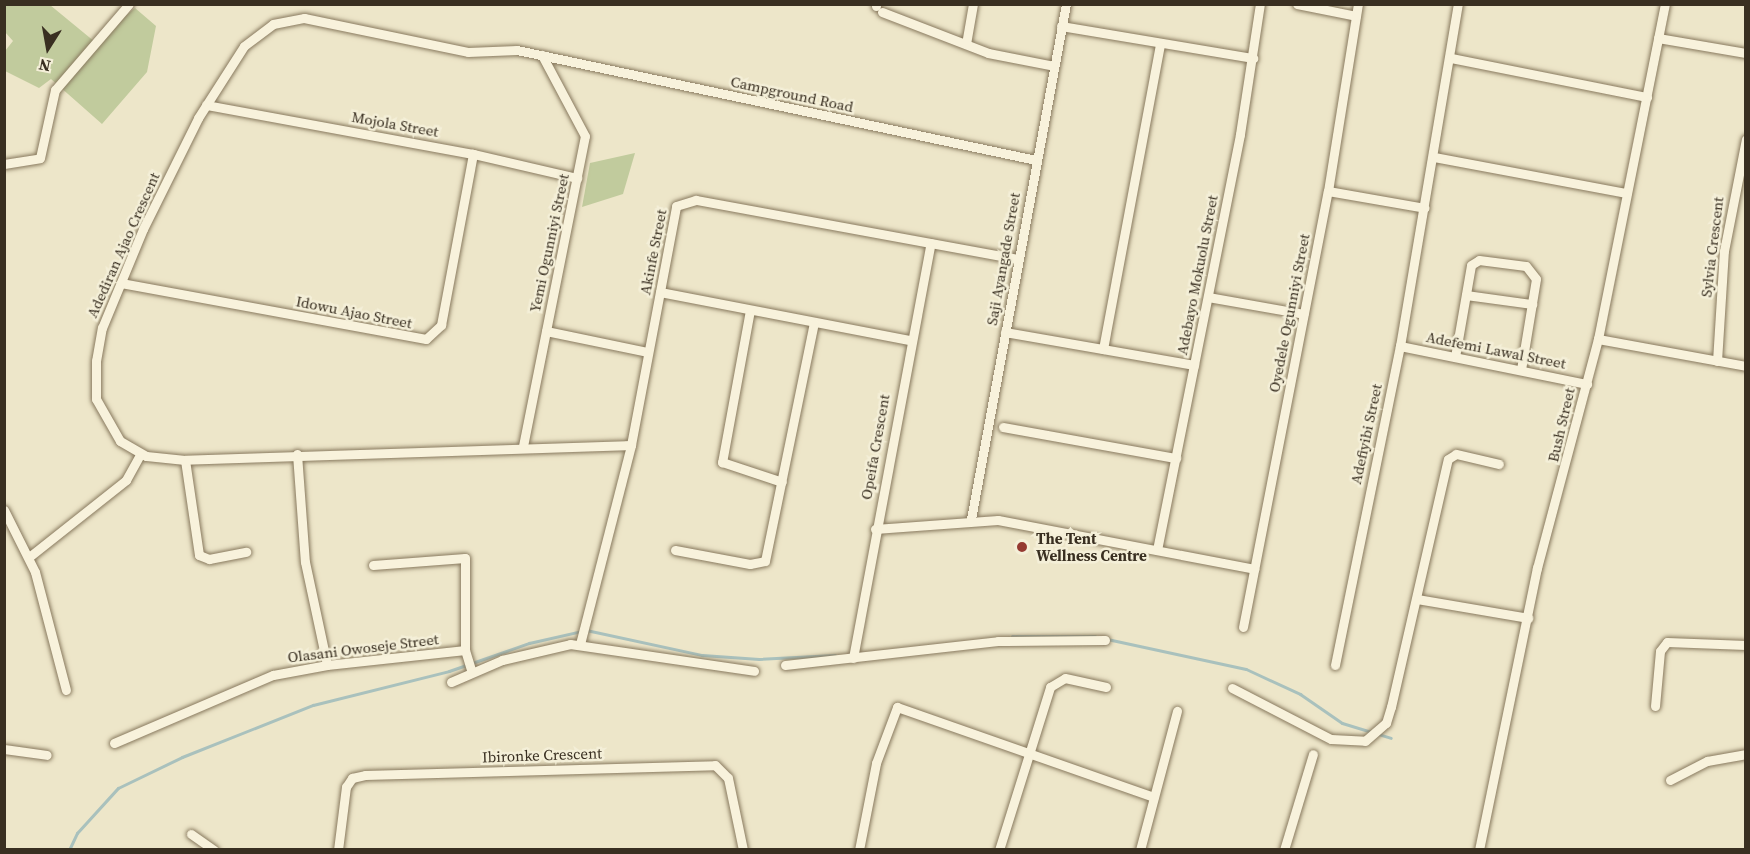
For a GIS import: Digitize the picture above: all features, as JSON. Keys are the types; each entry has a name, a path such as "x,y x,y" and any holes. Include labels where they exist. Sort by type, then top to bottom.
{"street":[{"path":"4,164 40,158 55,90 129,4"},
{"path":"966,44 973,4"},
{"name":"Saji Ayangade Street","path":"971,519 1065,4"},
{"name":"Adebayo Mokuolu Street","path":"1157,550 1208,297 1253,58 1260,4"},
{"path":"1297,4 1356,16"},
{"name":"Oyedele Ogunniyi Street","path":"1243,627 1328,191 1358,4"},
{"name":"Adefiyibi Street","path":"1335,665 1400,346 1451,58 1458,4"},
{"name":"Bush Street","path":"1479,849 1543,544 1598,339 1665,4"},
{"path":"878,8 966,44 1054,66"},
{"name":"Adediran Ajao Crescent","path":"140,455 111,432 96,399 98,345 121,283 206,105 244,46 273,24 294,18 468,52 517,50 542,55"},
{"path":"1061,26 1253,58"},
{"path":"1658,38 1746,53"},
{"path":"1102,349 1160,43"},
{"name":"Campground Road","path":"542,55 1036,160"},
{"name":"Yemi Ogunniyi Street","path":"523,446 585,136 542,55"},
{"path":"1451,58 1647,97"},
{"name":"Mojola Street","path":"206,105 473,154 577,178"},
{"name":"Sylvia Crescent","path":"1717,361 1724,251 1746,139"},
{"name":"Idowu Ajao Street","path":"121,283 426,339 441,325 473,154"},
{"path":"1434,157 1627,193"},
{"path":"1328,191 1425,208"},
{"name":"Akinfe Street","path":"581,636 631,445 660,292 672,214 687,200 1019,259"},
{"name":"Opeifa Crescent","path":"853,655 910,340 931,243"},
{"path":"1455,357 1466,295 1475,261 1526,266 1536,274 1521,370"},
{"path":"660,292 910,340"},
{"path":"1466,295 1532,304"},
{"path":"1208,297 1304,314"},
{"path":"750,310 722,462 782,482"},
{"path":"675,550 750,564 765,561 814,323"},
{"path":"546,331 647,352"},
{"path":"1005,332 1194,365"},
{"path":"1598,339 1746,366"},
{"name":"Adefemi Lawal Street","path":"1400,346 1587,384"},
{"path":"1003,428 1176,458"},
{"path":"29,557 126,480 140,455 185,460 523,446 631,445"},
{"path":"297,454 305,562 327,665"},
{"path":"1232,688 1331,740 1365,741 1386,723 1417,599 1448,459 1456,454 1499,464"},
{"path":"185,460 199,555 209,560 246,552"},
{"path":"4,510 29,557 66,690"},
{"path":"875,529 971,519 1157,550 1254,569"},
{"path":"373,565 465,558 465,650 470,666"},
{"path":"1417,599 1528,618"},
{"path":"451,682 470,666 538,650 581,636 694,666 754,671"},
{"path":"785,665 853,655 998,641 1105,640"},
{"path":"1655,706 1659,651 1666,642 1746,645"},
{"name":"Olasani Owoseje Street","path":"114,743 244,684 327,665 465,650"},
{"path":"999,849 1050,687 1056,681 1074,679 1106,687"},
{"path":"859,849 865,805 894,708 1154,797"},
{"path":"1140,849 1177,711"},
{"path":"4,749 47,755"},
{"path":"1284,849 1314,754"},
{"path":"1670,780 1707,760 1746,754"},
{"name":"Ibironke Crescent","path":"338,849 343,797 352,778 365,775 714,765 728,778 743,849"},
{"path":"191,834 214,849"}],"green space":[{"path":"5,4 50,5 95,42 135,8 156,26 147,72 102,124 51,79 39,88 5,71 5,51 13,41 5,32"},
{"path":"635,153 623,194 582,207 590,163"}],"waterway":[{"path":"69,850 77,833 118,788 182,757 313,705 449,671 529,643 586,630 702,655 759,659 835,655"},
{"path":"1012,636 1095,636"},
{"path":"1107,639 1246,669 1300,694 1342,723 1391,738"}],"place":[{"name":"The Tent Wellness Centre","path":"1022,547"}]}
